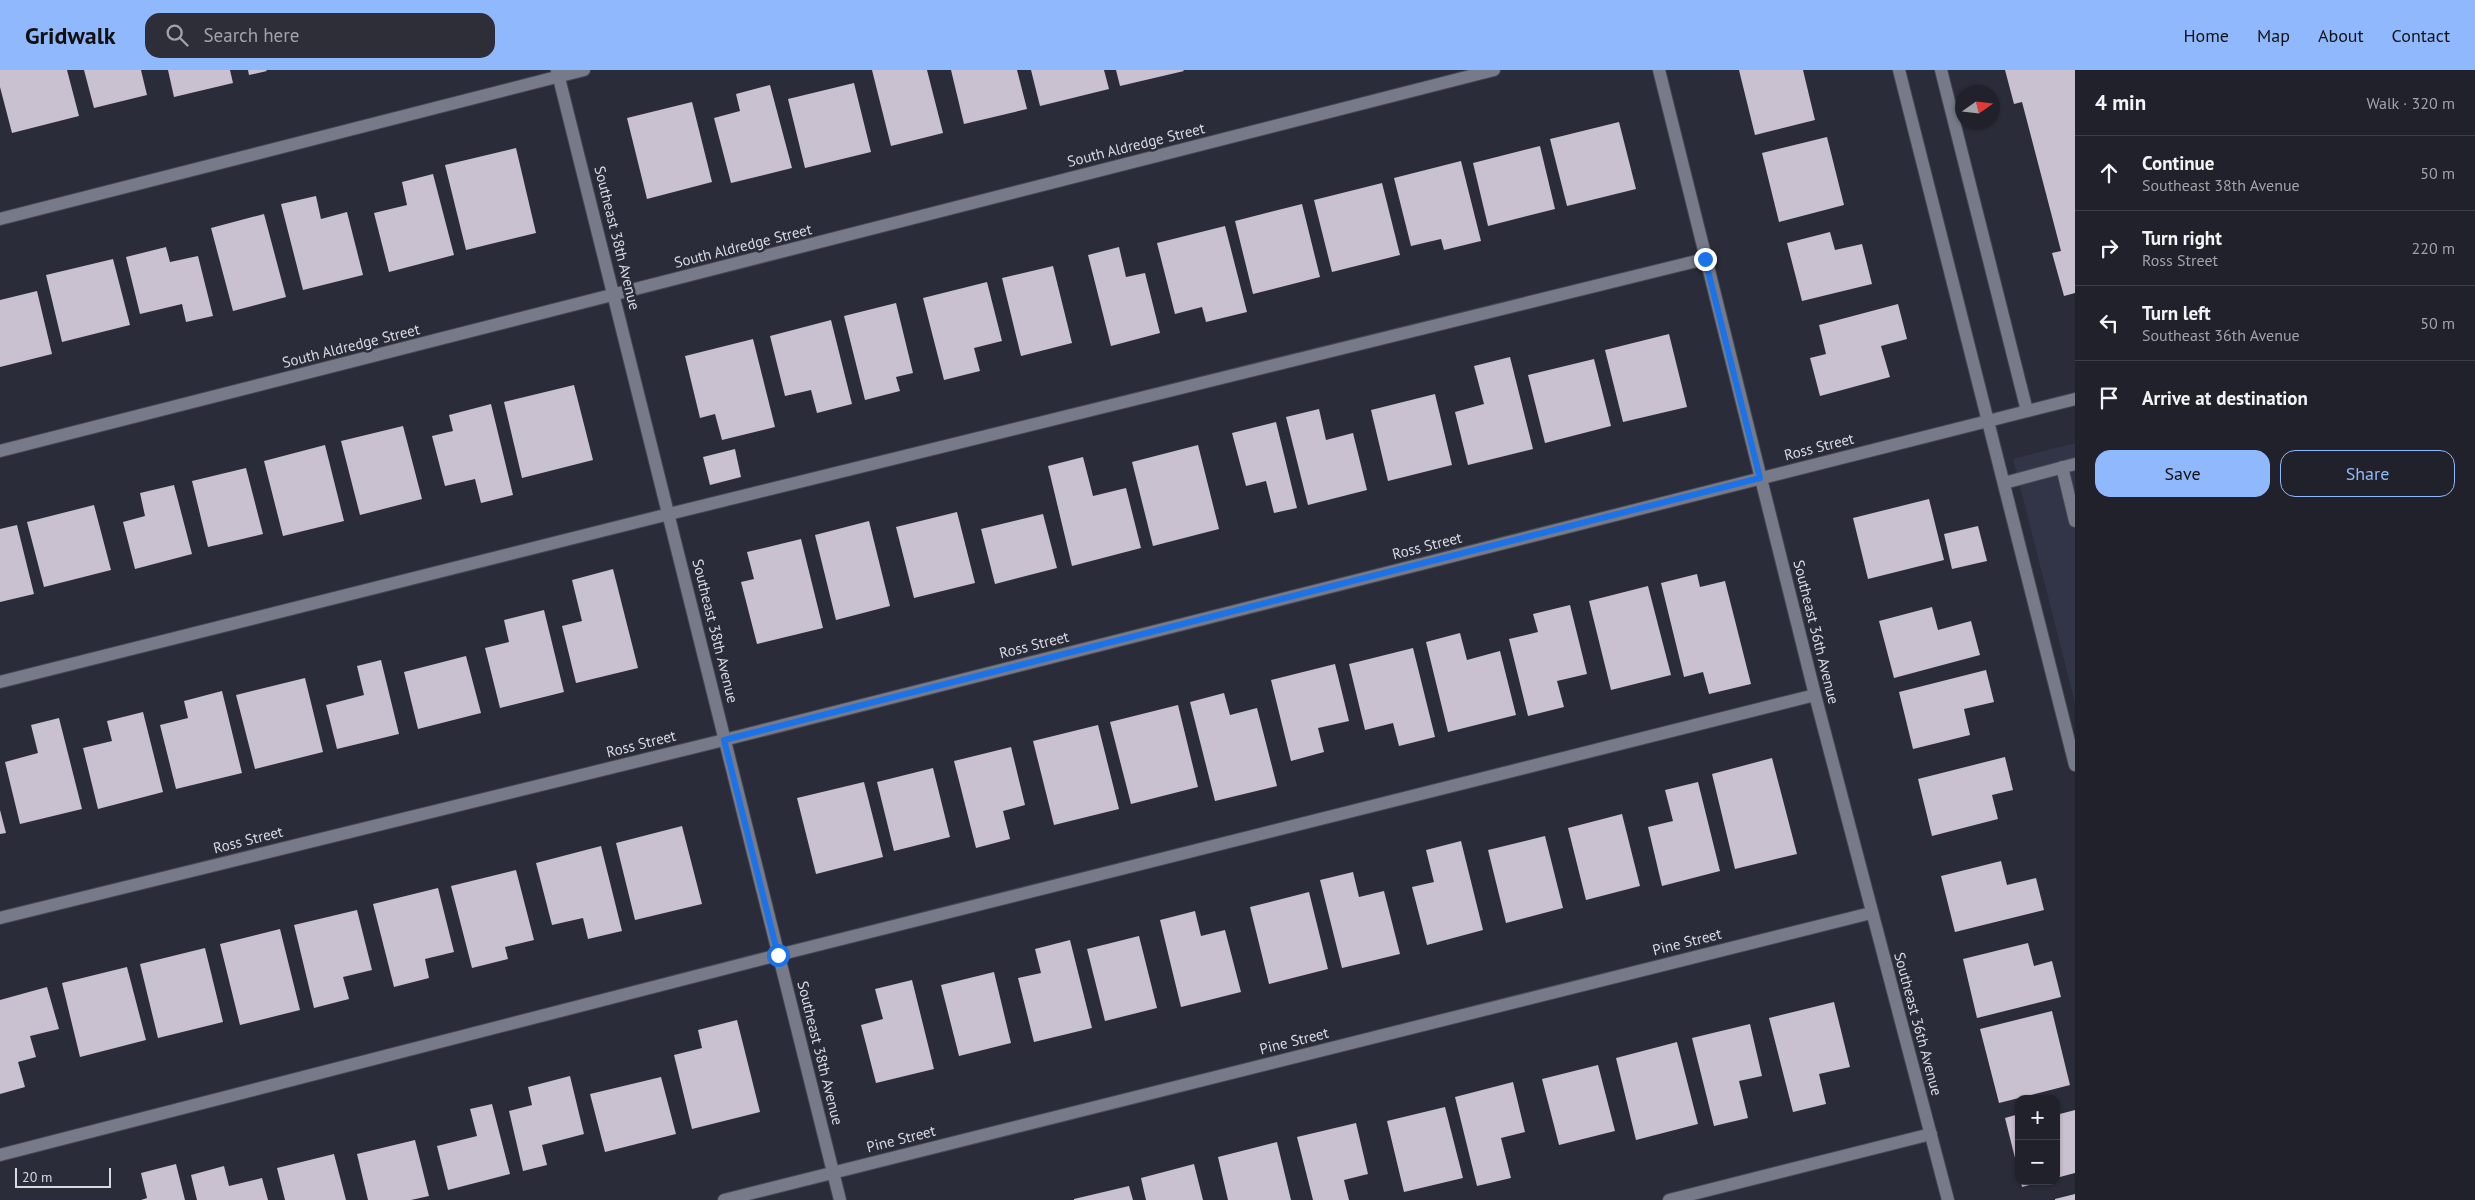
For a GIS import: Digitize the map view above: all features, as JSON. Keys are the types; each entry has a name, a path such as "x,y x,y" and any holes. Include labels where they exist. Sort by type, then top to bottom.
{"street":[{"path":"0,219 558,73 584,70"},
{"name":"South Aldredge Street","path":"0,451 614,296 1494,70"},
{"name":"Southeast 36th Avenue","path":"1659,70 1815,695 1948,1200"},
{"path":"1899,70 2075,765"},
{"path":"1941,70 2027,411"},
{"name":"Southeast 38th Avenue","path":"558,73 840,1200"},
{"path":"0,682 669,514 1705,259"},
{"name":"Ross Street","path":"0,918 724,740 2075,399"},
{"path":"2004,482 2075,464"},
{"path":"2062,467 2075,521"},
{"path":"0,1155 778,955 1815,695"},
{"name":"Pine Street","path":"724,1200 1871,913"},
{"path":"1669,1200 1931,1134"}],"shaded area":[{"path":"2075,443 2075,703 2013,459"}],"building":[{"path":"0,70 67,70 79,116 12,133 0,87"},
{"path":"84,70 141,70 147,95 94,108"},
{"path":"168,70 230,70 233,83 174,97"},
{"path":"248,70 266,70 267,71 249,75"},
{"path":"872,70 927,70 943,133 891,146"},
{"path":"951,70 1017,70 1027,109 964,124"},
{"path":"1031,70 1104,70 1109,89 1040,106"},
{"path":"1116,70 1183,70 1184,71 1120,86"},
{"path":"1739,70 1803,70 1815,120 1755,135"},
{"path":"2005,70 2075,70 2075,293 2064,296 2052,253 2061,251 2022,102 2014,104"},
{"path":"854,83 871,152 805,168 788,99"},
{"path":"770,85 792,168 731,183 714,118 740,111 736,94"},
{"path":"692,102 712,182 647,199 627,118"},
{"path":"1619,122 1636,189 1567,206 1550,139"},
{"path":"1827,137 1844,205 1779,222 1762,153"},
{"path":"1540,146 1555,209 1488,226 1473,163"},
{"path":"516,148 536,233 466,250 445,165"},
{"path":"1461,161 1481,241 1444,250 1441,239 1411,246 1394,178"},
{"path":"433,174 454,255 389,272 374,213 407,205 402,182"},
{"path":"1382,183 1400,255 1332,272 1314,200"},
{"path":"316,196 321,219 347,212 363,275 303,290 281,204"},
{"path":"1302,204 1320,277 1253,294 1235,221"},
{"path":"264,214 286,297 233,311 211,228"},
{"path":"1225,226 1247,312 1206,322 1202,307 1175,314 1157,243"},
{"path":"1830,232 1835,250 1862,244 1872,284 1802,301 1787,243"},
{"path":"166,247 170,262 198,256 213,316 186,322 182,304 140,314 126,257"},
{"path":"1119,247 1126,277 1145,273 1160,333 1111,346 1088,255"},
{"path":"113,259 130,325 62,342 46,275"},
{"path":"1053,266 1072,343 1021,356 1002,278"},
{"path":"987,282 1002,341 974,348 980,371 944,380 923,298"},
{"path":"37,291 52,354 0,367 0,300"},
{"path":"896,303 913,373 896,377 900,391 865,400 844,316"},
{"path":"1898,304 1907,339 1881,346 1890,377 1820,396 1810,358 1826,354 1819,325"},
{"path":"831,320 852,404 817,413 811,390 785,396 770,336"},
{"path":"1669,334 1687,407 1623,422 1605,350"},
{"path":"753,339 775,427 722,440 715,414 700,418 685,356"},
{"path":"1510,357 1533,449 1468,465 1455,412 1484,404 1474,366"},
{"path":"1594,359 1611,426 1545,443 1528,375"},
{"path":"574,385 593,460 522,478 504,402"},
{"path":"1435,394 1452,465 1388,481 1371,410"},
{"path":"491,404 513,495 481,503 475,479 445,486 432,436 453,431 449,415"},
{"path":"1319,409 1326,440 1353,433 1367,490 1308,505 1286,417"},
{"path":"1276,422 1297,508 1274,513 1266,481 1246,486 1232,433"},
{"path":"403,426 422,499 360,515 341,441"},
{"path":"325,445 344,521 283,536 264,461"},
{"path":"1198,445 1219,529 1153,546 1132,462"},
{"path":"735,449 741,477 710,485 703,457"},
{"path":"1083,457 1093,496 1126,488 1141,548 1072,566 1048,466"},
{"path":"246,468 263,534 208,547 192,481"},
{"path":"174,485 192,554 135,569 123,522 145,516 140,493"},
{"path":"1929,499 1944,560 1868,579 1853,518"},
{"path":"94,505 111,570 44,587 27,522"},
{"path":"957,512 975,583 914,598 896,527"},
{"path":"1043,514 1057,568 995,584 981,529"},
{"path":"869,521 890,606 836,620 815,535"},
{"path":"17,525 34,594 0,602 0,529"},
{"path":"1978,526 1987,561 1952,569 1944,534"},
{"path":"801,539 823,628 757,644 741,582 754,579 747,552"},
{"path":"613,569 638,668 576,683 562,626 582,621 572,580"},
{"path":"1697,574 1700,587 1725,581 1751,684 1709,694 1703,672 1684,677 1661,583"},
{"path":"1648,586 1671,675 1611,690 1589,601"},
{"path":"1570,605 1587,674 1557,681 1564,707 1528,716 1509,639 1538,632 1533,614"},
{"path":"1932,607 1938,630 1971,621 1980,655 1894,678 1879,621"},
{"path":"544,610 564,692 500,708 485,648 509,642 504,620"},
{"path":"1460,633 1467,660 1500,651 1516,715 1448,732 1426,642"},
{"path":"1413,648 1435,737 1399,746 1393,723 1365,730 1349,664"},
{"path":"466,656 481,713 418,729 404,672"},
{"path":"381,660 399,734 337,749 326,705 364,695 357,666"},
{"path":"1335,664 1349,721 1318,728 1324,752 1291,761 1271,680"},
{"path":"1986,670 1994,702 1964,709 1970,735 1913,749 1899,692"},
{"path":"305,678 323,752 255,769 236,695"},
{"path":"222,691 242,773 176,789 160,725 188,718 184,701"},
{"path":"1224,693 1230,715 1257,708 1277,786 1215,801 1190,702"},
{"path":"1178,705 1198,787 1131,804 1110,722"},
{"path":"143,712 163,792 98,809 83,748 112,741 107,721"},
{"path":"59,718 82,809 20,824 5,762 38,753 31,725"},
{"path":"1098,725 1119,809 1054,825 1033,741"},
{"path":"1011,747 1025,805 1003,811 1010,839 976,848 954,761"},
{"path":"2005,757 2013,790 1992,795 1998,819 1932,836 1918,779"},
{"path":"1772,758 1797,854 1735,869 1712,774"},
{"path":"933,768 950,837 894,851 877,782"},
{"path":"864,782 883,857 816,874 797,798"},
{"path":"1698,782 1720,871 1662,886 1648,827 1673,821 1665,790"},
{"path":"0,810 6,833 0,834"},
{"path":"1622,814 1640,886 1586,900 1568,828"},
{"path":"682,826 702,904 635,920 616,843"},
{"path":"1545,836 1563,908 1506,923 1488,850"},
{"path":"1461,841 1483,930 1427,945 1412,887 1434,882 1426,850"},
{"path":"601,846 622,931 588,939 583,918 552,925 536,863"},
{"path":"2001,861 2007,885 2036,878 2044,910 1955,932 1941,876"},
{"path":"516,870 534,940 505,947 508,959 472,968 451,886"},
{"path":"1353,872 1359,897 1384,891 1400,954 1342,968 1320,880"},
{"path":"438,888 454,952 425,959 429,978 394,987 373,904"},
{"path":"1309,892 1328,969 1269,984 1250,907"},
{"path":"357,910 372,970 343,977 349,999 314,1008 294,925"},
{"path":"1195,911 1201,936 1225,930 1241,992 1181,1007 1160,920"},
{"path":"280,929 300,1010 240,1025 220,944"},
{"path":"1139,936 1157,1008 1105,1021 1087,949"},
{"path":"1070,940 1092,1028 1034,1042 1018,978 1041,973 1035,949"},
{"path":"2028,943 2034,966 2052,961 2061,997 1977,1018 1963,959"},
{"path":"205,948 223,1022 158,1038 140,964"},
{"path":"127,967 146,1040 80,1057 62,983"},
{"path":"994,972 1011,1043 959,1056 941,985"},
{"path":"912,980 934,1069 876,1083 861,1025 883,1019 875,989"},
{"path":"47,987 59,1029 30,1036 36,1057 18,1062 25,1087 0,1094 0,1000"},
{"path":"1834,1002 1850,1067 1819,1074 1826,1104 1793,1112 1769,1018"},
{"path":"2052,1011 2070,1085 2031,1095 2015,1095 2015,1099 1999,1103 1980,1029"},
{"path":"737,1020 760,1112 692,1129 674,1055 702,1048 698,1030"},
{"path":"1750,1024 1762,1076 1739,1081 1748,1118 1714,1126 1692,1038"},
{"path":"1677,1042 1698,1124 1636,1140 1616,1058"},
{"path":"1598,1065 1615,1131 1559,1145 1542,1079"},
{"path":"570,1076 584,1134 542,1145 547,1165 523,1171 509,1111 532,1105 528,1087"},
{"path":"661,1077 676,1134 605,1152 590,1094"},
{"path":"1513,1082 1525,1132 1501,1138 1511,1178 1477,1186 1455,1097"},
{"path":"492,1104 510,1174 448,1190 437,1146 477,1136 470,1109"},
{"path":"1445,1107 1463,1178 1404,1192 1387,1121"},
{"path":"2075,1110 2075,1173 2060,1177 2060,1140 2060,1114"},
{"path":"2015,1115 2015,1158 2005,1118"},
{"path":"1356,1123 1368,1174 1344,1180 1349,1200 1313,1200 1297,1137"},
{"path":"415,1140 429,1196 411,1200 368,1200 357,1154"},
{"path":"1277,1142 1291,1200 1228,1200 1218,1157"},
{"path":"334,1154 346,1200 285,1200 277,1168"},
{"path":"176,1164 185,1200 141,1200 147,1198 141,1173"},
{"path":"1194,1164 1203,1200 1146,1200 1141,1178"},
{"path":"224,1166 229,1186 262,1178 268,1200 197,1200 191,1175"},
{"path":"1129,1186 1133,1200 1074,1200 1074,1199"},
{"path":"2075,1194 2075,1200 2055,1200 2055,1199"}],"route":[{"path":"778,955 724,740 1760,478 1705,259"}]}
